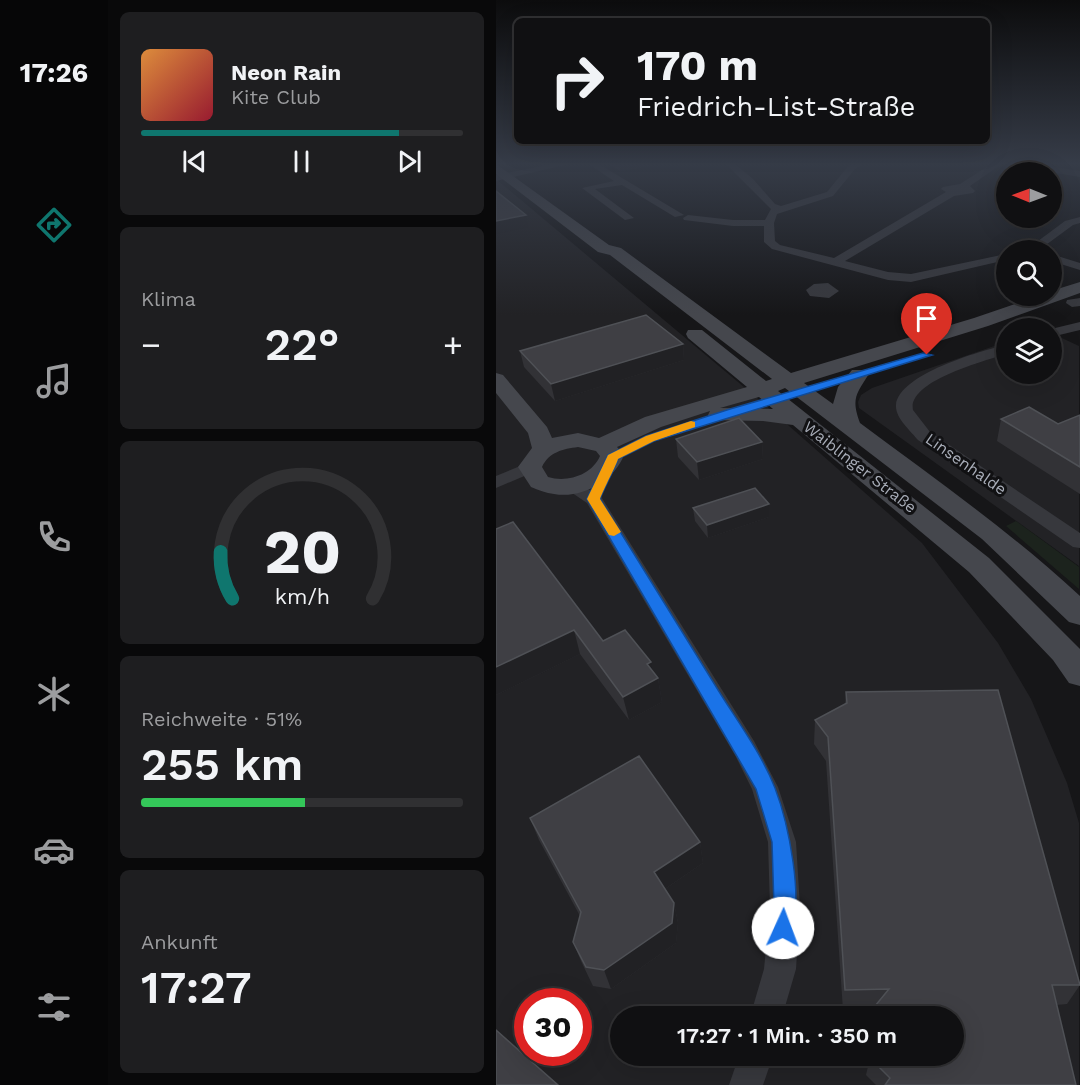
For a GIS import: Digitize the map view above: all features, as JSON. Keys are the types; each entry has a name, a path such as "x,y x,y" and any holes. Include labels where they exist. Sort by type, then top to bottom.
{"main road":[{"name":"Waiblinger Straße","path":"554,214 604,249 615,251 767,366 800,420 979,565 1064,652 1080,674"},
{"name":"Waiblinger Straße","path":"604,249 604,255 612,263 781,390 850,428 991,533 1080,614"},
{"path":"606,458 650,438 719,415 834,368 988,320 1078,297"},
{"path":"1034,318 1078,297"},
{"path":"496,379 556,486 571,486 592,480 606,458 654,422 781,390 859,374 996,334"},
{"path":"767,366 793,370 834,368"},
{"path":"850,428 844,411 844,395 859,374"},
{"path":"719,415 763,414 800,420"},
{"path":"538,457 563,442 578,440 606,458"}],"street":[{"path":"623,214 629,218"},
{"path":"678,214 684,217 724,222 769,223"},
{"path":"772,214 769,223 770,242 776,247 889,276 911,278 996,259"},
{"path":"822,286 842,264 875,239 898,234 925,214"},
{"path":"1046,240 1069,223 1080,220"},
{"path":"1062,261 1080,267"},
{"path":"1062,330 1080,326"},
{"name":"Linsenhalde","path":"996,353 923,380 909,390 904,405 909,419 924,436 1080,542"},
{"path":"499,482 538,457"},
{"path":"594,499 606,458"},
{"path":"571,486 594,499 745,749 765,787 782,842 785,907 780,969 769,1006"},
{"path":"745,1085 752,1066"}],"shaded area":[{"path":"496,214 537,214 763,403 922,543 998,643 1031,699 1067,783 1079,823 1079,1085 496,1085"},
{"path":"1062,338 1079,346 1079,566 859,408 858,402 861,395 872,388 996,345 996,384 1062,384"},
{"path":"1016,521 1079,567 1079,589 1006,526"}],"building":[{"path":"496,214 526,215 496,221"},
{"path":"646,315 683,344 551,384 520,351"},
{"path":"1029,407 1058,424 1080,415 1080,467 1001,419"},
{"path":"739,418 762,442 697,462 676,439"},
{"path":"755,488 769,504 707,525 693,508"},
{"path":"513,522 603,641 625,630 651,662 647,664 658,678 623,697 574,630 496,667 496,529"},
{"path":"998,690 1080,985 1052,985 1076,1085 885,1085 890,1078 878,1066 964,1066 964,1006 875,1006 889,989 845,990 828,737 815,720 847,703 846,692"},
{"path":"639,756 700,842 654,872 674,903 672,923 604,970 586,967 573,942 581,912 530,818"},
{"path":"496,1030 514,1046 514,1066 537,1066 558,1085 496,1085"}],"slow traffic":[{"path":"614,532 594,499 604,473 611,465 612,457 650,438 691,425"}],"route":[{"path":"783,928 785,907 782,842 765,787 745,749 594,499 604,473 611,465 612,457 650,438 927,355"}]}
